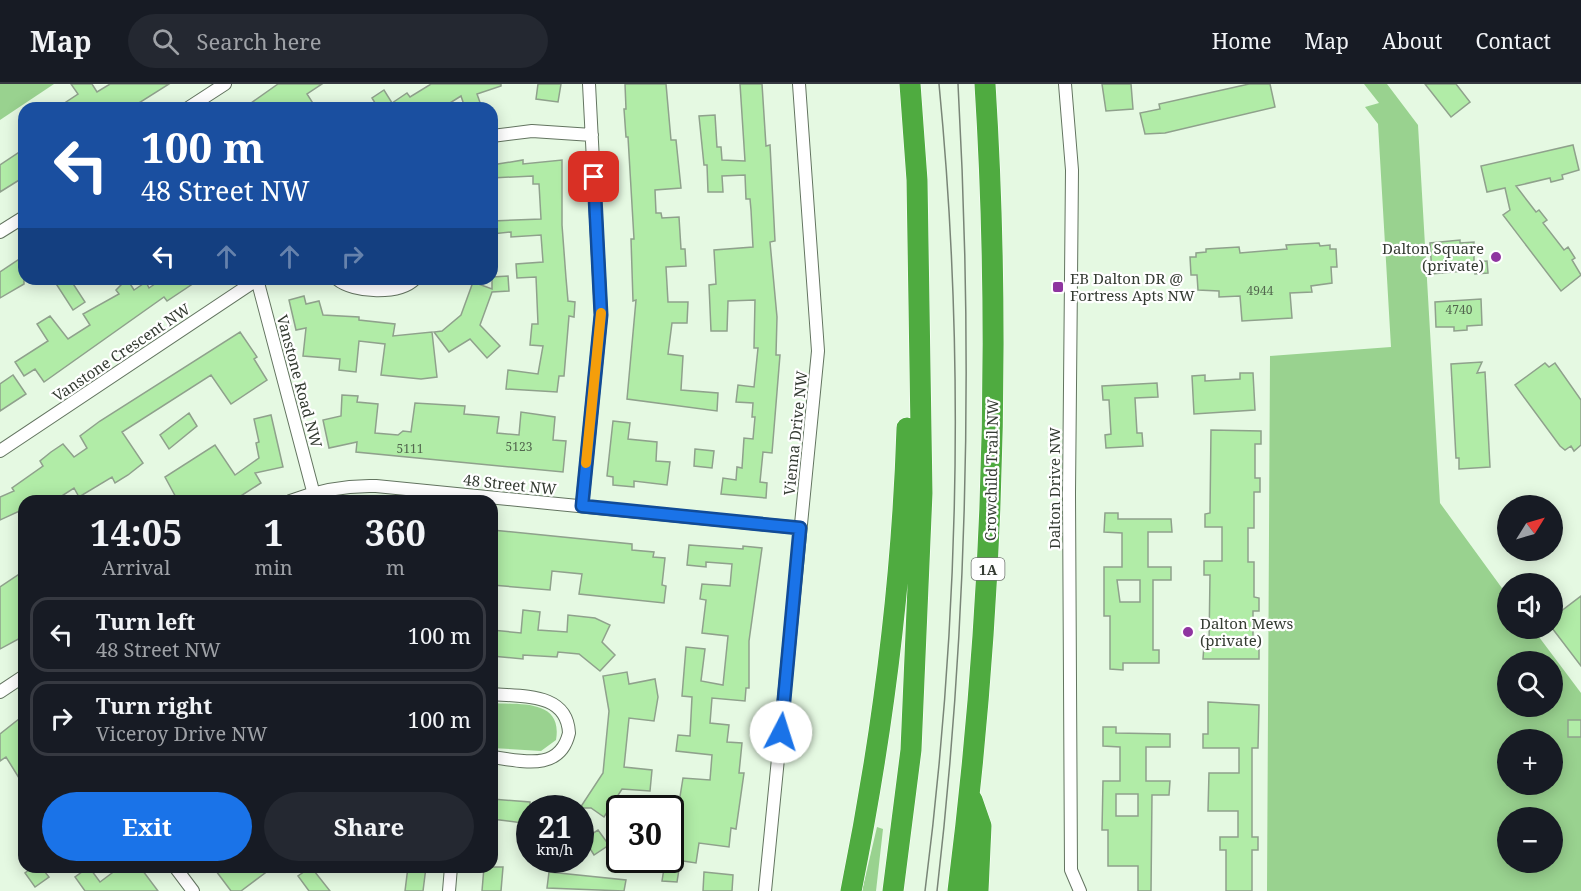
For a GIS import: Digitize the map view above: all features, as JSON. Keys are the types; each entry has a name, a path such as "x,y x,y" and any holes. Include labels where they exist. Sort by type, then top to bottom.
{"highway":[{"path":"893,891 910,750 922,493 917,180 910,84"},
{"name":"Crowchild Trail NW","path":"958,891 970,797 984,651 993,449 991,172 985,84"},
{"path":"851,891 873,784 887,690 905,499 908,412 919,379"},
{"path":"970,797 981,826 978,891"}],"street":[{"path":"197,102 225,84"},
{"path":"582,506 601,315 589,84"},
{"name":"Vienna Drive NW","path":"765,891 818,351 799,84"},
{"name":"Dalton Drive NW","path":"1065,84 1072,170 1069,494 1071,870 1080,891"},
{"path":"498,135 532,131 592,135"},
{"path":"0,232 18,221"},
{"name":"Vanstone Crescent NW","path":"0,451 249,285"},
{"name":"Vanstone Road NW","path":"260,285 314,491"},
{"path":"349,285 392,291 408,285"},
{"name":"48 Street NW","path":"304,495 314,491 352,485 469,495"},
{"name":"48 Street NW","path":"498,498 800,528"},
{"path":"0,692 18,680"},
{"path":"498,695 550,700 566,717 569,733 558,754 544,762 498,758"},
{"path":"180,873 193,891"},
{"path":"449,891 450,873"}],"green space":[{"path":"0,84 54,84 27,102 18,102 18,108 0,120"},
{"path":"1364,84 1387,84 1418,125 1440,503 1497,581 1497,639 1540,639 1550,651 1497,651 1497,717 1563,717 1563,669 1581,693 1581,891 1267,891 1270,356 1391,347 1378,124 1365,107 1379,103"},
{"path":"498,703 537,707 553,717 556,740 541,751 498,748"},
{"path":"877,827 883,829 876,891 862,891"}],"building":[{"path":"71,84 92,84 97,92 110,84 169,84 140,102 66,102 78,94"},
{"path":"278,84 322,84 307,94 312,102 252,102"},
{"path":"431,84 501,84 501,86 477,94 480,102 463,102 461,96 452,102 394,102 407,93 410,97"},
{"path":"538,84 561,84 558,102 536,99"},
{"path":"625,84 666,84 671,140 676,140 681,188 655,190 656,213 661,213 662,218 679,217 681,249 685,249 686,266 666,267 668,302 688,302 687,323 672,323 668,354 683,356 681,390 718,393 717,411 627,399 636,300 633,301 631,239 634,239 628,137 626,137 624,109 626,109"},
{"path":"740,84 762,84 766,146 770,145 775,241 770,242 777,317 776,355 780,355 772,453 763,452 760,482 767,483 766,498 721,494 723,478 736,480 737,467 742,468 744,438 753,439 755,417 752,417 753,403 736,402 738,385 754,387 758,348 754,348 755,300 728,301 727,331 711,331 709,285 716,284 714,250 753,247 751,210 750,199 746,199 745,175 722,176 723,192 708,192 707,165 704,165 699,116 715,115 717,147 721,147 722,160 745,161"},
{"path":"1102,84 1131,84 1133,109 1106,111"},
{"path":"1249,84 1270,84 1275,107 1165,133 1145,134 1140,113 1160,109 1159,104"},
{"path":"1425,84 1456,84 1470,102 1451,117"},
{"path":"384,90 391,102 374,102 372,98"},
{"path":"1573,145 1579,170 1562,175 1563,179 1551,182 1550,178 1516,186 1536,212 1539,210 1547,220 1543,223 1564,250 1568,247 1575,258 1572,260 1581,275 1561,291 1503,215 1510,210 1505,188 1487,192 1481,166"},
{"path":"18,153 18,181 0,192 0,165"},
{"path":"523,160 523,164 562,160 562,225 568,301 575,302 574,317 569,316 564,376 559,376 557,392 506,389 508,370 538,374 543,346 530,345 532,324 538,324 536,277 517,278 516,264 543,262 541,235 511,237 511,232 498,233 498,221 541,219 539,184 533,184 533,176 498,178 498,164"},
{"path":"1460,240 1460,243 1474,242 1474,262 1487,261 1488,273 1475,274 1475,270 1432,274 1430,243"},
{"path":"1319,243 1320,246 1330,245 1330,249 1336,249 1337,267 1331,267 1332,283 1311,286 1312,292 1290,293 1292,318 1242,321 1240,296 1219,297 1219,291 1198,290 1197,275 1191,275 1190,257 1196,257 1196,253 1206,252 1206,249 1239,247 1240,253 1287,249 1286,245"},
{"path":"18,260 18,285 22,285 0,298 0,272"},
{"path":"508,276 509,291 492,292 480,325 500,346 487,358 470,339 449,352 434,332 442,331 461,315 472,285 481,285 492,289 492,285 498,285 498,277"},
{"path":"57,285 74,285 85,302 73,310"},
{"path":"121,285 131,285 134,290 142,285 148,285 149,288 153,285 191,285 167,301 164,297 44,382 35,369 24,376 15,362 48,341 37,324 50,316 68,339 90,325 83,314 119,294 116,290"},
{"path":"304,296 306,304 319,301 323,315 359,317 359,320 395,324 393,336 432,332 437,377 421,379 381,375 385,344 359,341 356,372 339,370 340,359 303,356 306,328 296,330 289,300"},
{"path":"1481,299 1482,325 1467,326 1467,330 1454,331 1454,327 1436,327 1435,302"},
{"path":"240,332 257,357 254,359 267,380 231,404 211,375 122,432 143,463 128,475 115,483 112,477 82,495 78,495 74,488 63,495 18,495 18,512 0,520 0,497 14,491 12,488 43,466 40,461 63,444 74,457 87,448 80,436"},
{"path":"1482,362 1477,373 1485,372 1490,467 1459,469 1459,458 1456,458 1451,364"},
{"path":"1545,363 1549,367 1555,363 1581,400 1581,445 1574,451 1571,446 1565,450 1560,446 1515,385"},
{"path":"1240,373 1253,373 1255,410 1194,414 1192,376 1205,375 1205,381 1240,379"},
{"path":"13,375 26,394 0,411 0,384"},
{"path":"1157,383 1158,397 1135,398 1137,433 1142,433 1143,446 1106,448 1105,435 1111,434 1109,400 1103,400 1102,386"},
{"path":"342,395 358,396 357,402 378,404 375,433 398,435 403,431 411,432 415,403 465,406 464,414 499,417 497,433 519,435 521,412 555,417 553,440 566,441 563,472 356,452 357,442 329,448 323,420 341,416"},
{"path":"189,413 197,426 169,449 160,435"},
{"path":"271,415 283,467 255,473 261,483 242,495 175,495 165,477 215,445 235,475 259,458 256,443 259,442 254,419"},
{"path":"613,421 630,423 628,439 657,442 656,461 670,462 667,485 634,481 634,487 613,485 613,477 607,476"},
{"path":"1211,430 1261,431 1261,444 1255,444 1255,478 1260,478 1260,492 1254,492 1254,528 1248,528 1248,562 1254,562 1254,597 1259,598 1259,611 1253,611 1253,645 1259,645 1259,659 1203,659 1204,645 1209,645 1210,575 1204,575 1204,561 1222,561 1222,527 1205,527 1205,514 1210,513"},
{"path":"695,449 714,451 712,468 694,466"},
{"path":"1105,513 1118,513 1118,519 1171,519 1172,532 1148,532 1148,567 1171,567 1171,580 1153,580 1153,650 1159,650 1159,663 1123,663 1123,670 1110,669 1110,616 1104,616 1104,567 1122,567 1122,533 1104,532","holes":["1117,580 1140,580 1140,602 1120,602"]},
{"path":"498,531 632,544 632,550 654,552 653,557 665,558 662,585 666,586 664,603 579,594 582,574 552,571 550,590 498,586"},
{"path":"689,545 762,548 749,641 749,688 746,688 745,701 712,698 710,723 729,725 727,742 742,743 739,773 744,773 736,829 731,828 729,847 699,843 696,863 684,861 684,795 680,795 683,778 710,780 712,755 676,751 678,735 690,736 692,697 682,696 686,647 705,649 701,681 723,685 728,636 702,633 706,600 700,599 702,584 730,586 732,564 706,562 706,567 687,565"},
{"path":"18,575 18,639 0,649 0,587"},
{"path":"1581,596 1581,666 1560,639 1563,639 1563,610"},
{"path":"523,610 540,612 538,630 567,632 568,615 595,618 610,625 602,642 615,655 600,671 579,654 558,652 557,657 523,655 523,659 498,657 498,631 521,633"},
{"path":"627,672 629,684 655,679 658,697 654,721 629,718 624,767 652,770 650,791 622,789 618,795 606,795 604,817 594,810 594,795 589,795 603,773 609,711 603,676"},
{"path":"1208,702 1259,705 1258,748 1252,748 1252,837 1258,837 1258,850 1252,850 1252,891 1226,891 1226,850 1220,850 1220,837 1238,837 1238,811 1208,811 1209,773 1239,773 1239,748 1203,748 1203,734 1208,734"},
{"path":"18,720 18,776 6,757 0,761 0,734"},
{"path":"1568,720 1581,720 1581,737 1568,737"},
{"path":"1103,727 1116,727 1116,733 1170,734 1170,747 1146,747 1146,781 1170,781 1169,795 1152,795 1151,891 1138,891 1138,866 1108,866 1108,830 1102,830 1103,781 1120,781 1120,747 1103,746","holes":["1116,794 1138,794 1138,816 1116,816"]},
{"path":"498,799 516,801 516,822 498,820"},
{"path":"598,830 606,841 606,847 594,855 594,833"},
{"path":"498,867 503,867 501,891 482,891 484,873 498,873"},
{"path":"704,872 733,875 732,891 703,891"},
{"path":"25,873 46,873 49,877 35,887"},
{"path":"81,873 93,873 100,882 112,873 144,873 158,891 85,891 75,877"},
{"path":"218,873 265,873 241,891 231,891"},
{"path":"302,873 316,873 330,891 309,891 298,876"},
{"path":"407,873 425,873 423,891 405,891"},
{"path":"549,873 626,880 624,891 547,888"},
{"path":"663,873 678,873 677,882 662,881"}],"tram line":[{"path":"925,891 945,690 954,488 953,285 939,84"},
{"path":"937,891 955,690 965,488 965,286 958,84"}],"slow traffic":[{"path":"586,463 601,313"}],"place":[{"name":"Dalton Square (private)","path":"1496,257"},
{"name":"EB Dalton DR @ Fortress Apts NW","path":"1058,287"},
{"name":"Dalton Mews (private)","path":"1188,632"}],"route":[{"path":"594,177 601,315 582,506 800,528 781,732"}]}
